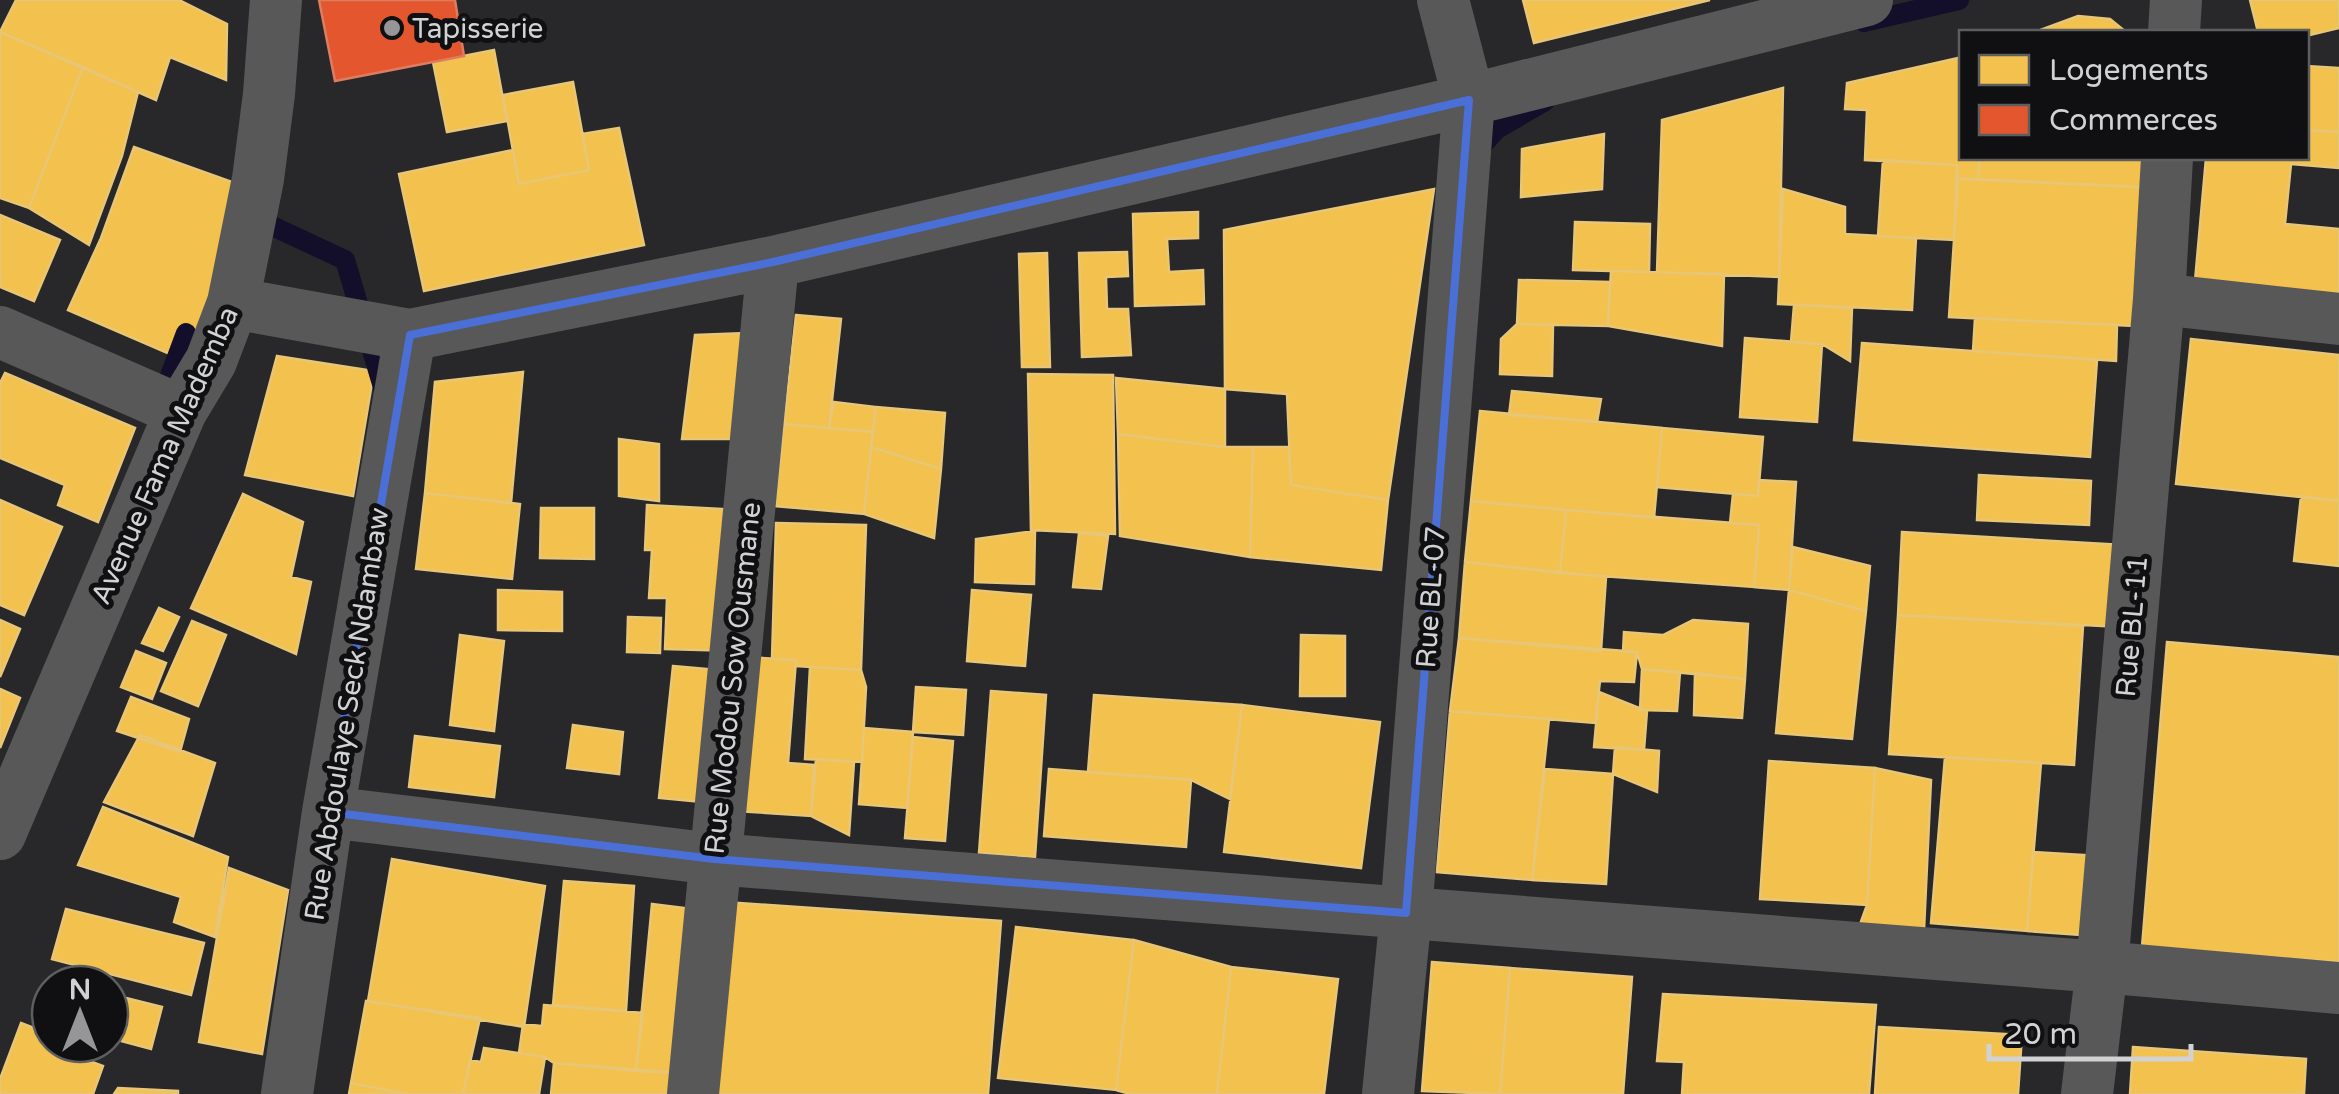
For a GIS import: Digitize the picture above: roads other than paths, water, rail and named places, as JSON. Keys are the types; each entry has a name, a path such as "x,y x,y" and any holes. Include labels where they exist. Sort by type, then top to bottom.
{"street":[{"name":"Avenue Fama Mademba","path":"0,834 181,411 210,361 233,302 258,179 276,0"},
{"name":"Rue BL-07","path":"1388,1094 1406,913 1469,100 1443,0"},
{"path":"233,302 410,335 773,262 1469,100 1867,0"},
{"path":"2174,30 2176,0"},
{"name":"Rue BL-11","path":"2087,1094 2102,967 2159,299 2167,160"},
{"name":"Rue Modou Sow Ousmane","path":"693,1094 773,262"},
{"path":"2159,299 2339,319"},
{"path":"0,332 181,411"},
{"name":"Rue Abdoulaye Seck Ndambaw","path":"287,1094 328,812 410,335"},
{"path":"328,812 714,860 2339,988"}],"waterway":[{"path":"1864,22 1959,0"},
{"path":"1476,152 1497,129 1545,101"},
{"path":"253,217 345,260 385,394"},
{"path":"161,400 186,333"}],"place":[{"name":"Tapisserie","path":"392,28"}]}
